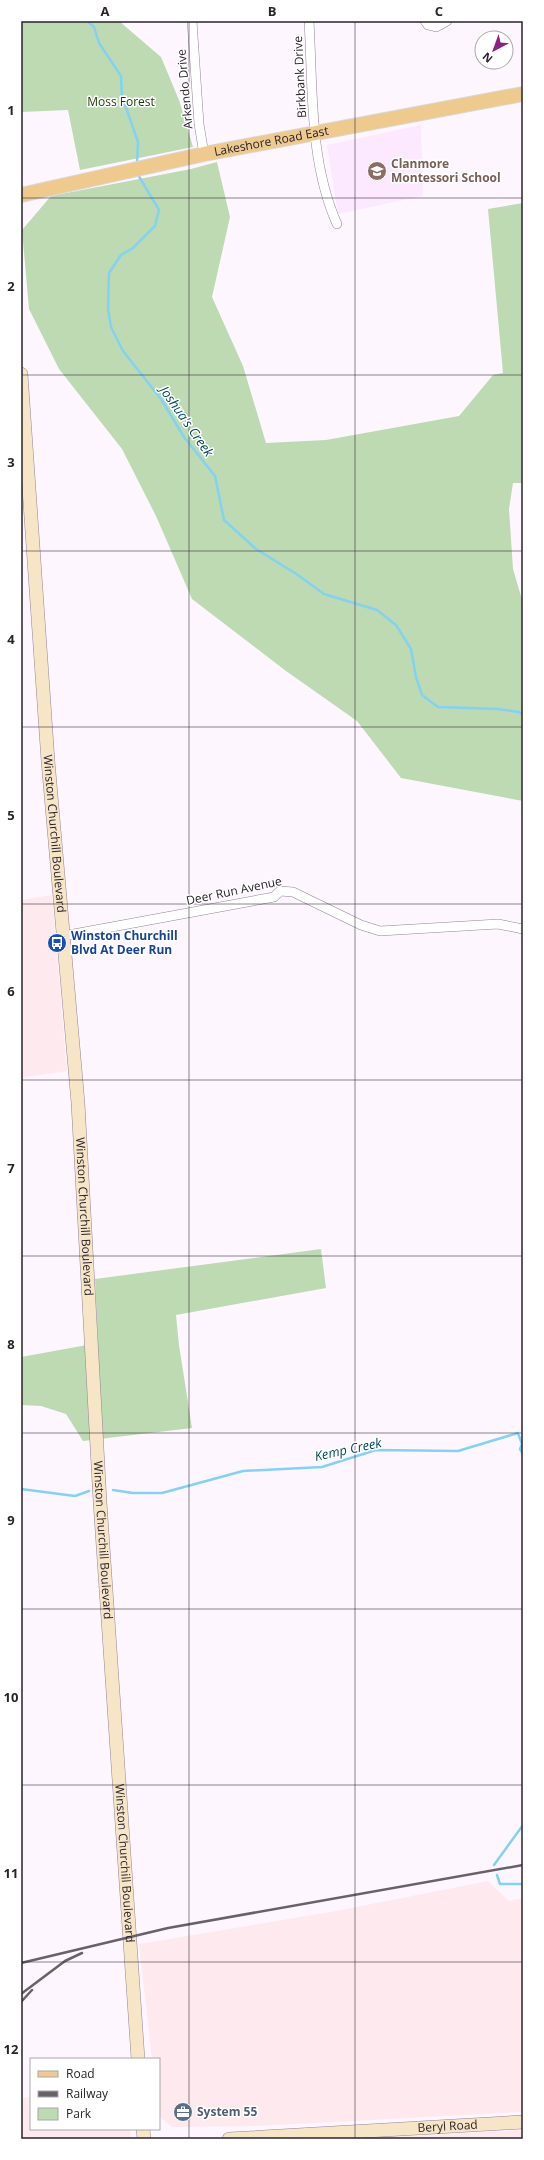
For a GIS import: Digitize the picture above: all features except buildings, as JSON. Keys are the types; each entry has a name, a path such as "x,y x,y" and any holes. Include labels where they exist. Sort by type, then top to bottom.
{"main road":[{"name":"Lakeshore Road East","path":"21,195 204,154 523,94"},
{"name":"Winston Churchill Boulevard","path":"21,374 48,760 78,1103 99,1486 138,2058"},
{"name":"Beryl Road","path":"229,2139 523,2122"}],"street":[{"name":"Arkendo Drive","path":"192,21 200,124 204,154"},
{"name":"Birkbank Drive","path":"309,21 315,133 325,193 337,224"},
{"path":"425,21 436,27 447,21"},
{"name":"Deer Run Avenue","path":"63,936 274,897 280,892 293,892 361,925 380,931 498,924 523,929"}],"shaded area":[{"name":"Clanmore Montessori School","path":"421,125 423,196 338,214 327,145"},
{"path":"52,895 67,1071 21,1078 21,900"},
{"path":"488,1881 509,1901 523,1898 523,2112 258,2126 172,2127 160,2117 160,2058 152,2058 139,1944 336,1911"},
{"path":"30,2097 30,2130 130,2130 131,2139 21,2139 21,2098"},
{"path":"523,2130 523,2139 346,2139"}],"green space":[{"name":"Moss Forest","path":"21,21 119,21 161,57 179,100 193,147 80,170 68,110 21,112"},
{"path":"217,162 230,217 212,297 243,366 266,443 326,440 459,416 493,375 503,373 488,209 523,203 523,483 513,483 509,509 513,569 523,603 523,801 401,778 357,721 286,671 192,599 156,516 122,449 59,369 29,309 22,230 51,196 191,169"},
{"path":"321,1249 326,1288 176,1315 179,1345 192,1428 83,1441 66,1414 41,1406 21,1405 21,1357 98,1343 95,1279"}],"waterway":[{"name":"Joshua's Creek","path":"87,21 94,27 99,43 121,76 122,96 138,142 137,164"},
{"name":"Joshua's Creek","path":"137,173 159,210 155,226 133,248 121,255 109,273 108,309 111,327 123,351 161,399 184,437 215,476 224,520 256,549 298,575 324,594 377,610 396,625 411,649 416,677 422,695 438,707 498,709 519,712 523,715"},
{"name":"Kemp Creek","path":"113,1490 133,1493 162,1493 243,1471 322,1467 376,1450 458,1451 518,1433 522,1444 520,1449 523,1454"},
{"name":"Kemp Creek","path":"21,1489 75,1496 89,1491"},
{"name":"Kemp Creek","path":"494,1865 523,1825"},
{"name":"Kemp Creek","path":"497,1875 500,1884 523,1884"}],"railway":[{"path":"21,1963 168,1928 523,1865"},
{"path":"21,1994 65,1961 82,1953"},
{"path":"21,2002 32,1990"}],"place":[{"name":"Clanmore Montessori School","path":"377,171"},
{"name":"Winston Churchill Blvd At Deer Run","path":"57,943"},
{"name":"System 55","path":"183,2112"}]}
